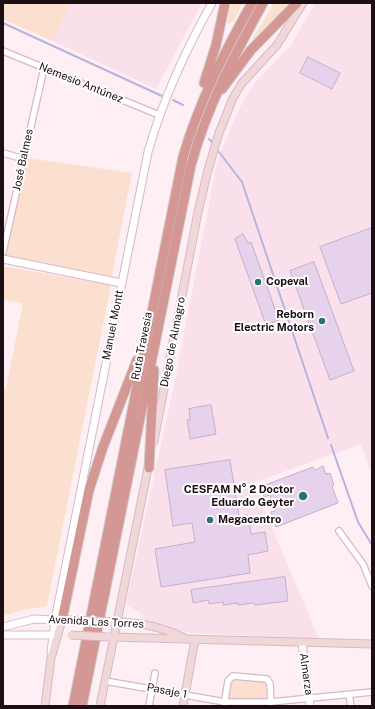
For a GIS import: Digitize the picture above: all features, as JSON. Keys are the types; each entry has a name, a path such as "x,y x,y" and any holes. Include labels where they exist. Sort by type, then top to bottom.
{"highway":[{"path":"198,111 225,3"},
{"name":"Ruta Travesía","path":"82,706 152,333 178,177 198,111 219,62 252,3"},
{"name":"Ruta Travesía","path":"73,706 152,333 191,165 208,112 230,62 263,3"},
{"path":"208,112 224,85 251,50 297,3"},
{"path":"148,468 152,333"},
{"path":"58,620 89,490 103,447 152,333"}],"main road":[{"name":"Diego de Almagro","path":"100,706 114,622 148,468 198,212 208,170 219,133 236,92 249,74 282,38 303,3"},
{"name":"Avenida Las Torres","path":"58,620 147,624 170,631 187,639"},
{"name":"Manuel Montt","path":"45,706 51,658 58,620"},
{"name":"Avenida Las Torres","path":"55,635 372,644"},
{"path":"183,706 195,639"}],"street":[{"name":"Manuel Montt","path":"58,620 142,179 159,115 181,60 212,3"},
{"name":"Nemesio Antúnez","path":"3,51 159,115"},
{"name":"José Balmes","path":"3,252 44,68"},
{"path":"3,153 24,158"},
{"path":"3,259 121,283"},
{"path":"339,531 363,564 372,586"},
{"name":"Avenida Las Torres","path":"3,628 34,619 58,620"},
{"name":"Avenida Las Torres","path":"3,635 55,635"},
{"name":"Almarza","path":"302,643 310,703"},
{"path":"148,706 155,673"},
{"path":"224,704 230,678 234,676 267,679 270,684 271,704"},
{"name":"Pasaje 1","path":"105,681 152,688 224,704 310,703 372,692"},
{"path":"350,695 351,706"}],"shaded area":[{"path":"3,3 71,3 52,41 3,19"},
{"path":"71,3 202,3 156,89 52,41"},
{"path":"231,3 243,3 233,22 227,24"},
{"path":"273,3 289,3 251,45 253,38 271,9"},
{"path":"315,3 372,3 372,475 361,444 253,483 319,639 190,633 142,620 144,616 126,604 174,385 217,162 243,101 257,80 291,45"},
{"path":"27,158 132,173 111,280 5,261"},
{"path":"3,266 111,285 47,606 22,610 3,616 3,388 6,389 23,303 3,300"},
{"path":"230,678 267,679 271,702 225,702"}],"building":[{"path":"308,57 340,73 332,89 300,73"},
{"path":"372,228 372,293 341,304 320,247"},
{"name":"Copeval","path":"243,234 248,243 251,242 279,320 266,325 235,239"},
{"name":"Reborn Electric Motors","path":"314,262 354,371 330,380 290,271"},
{"path":"211,405 216,434 190,439 187,420 190,420 189,409"},
{"name":"Megacentro","path":"230,460 239,516 248,515 251,534 265,532 268,551 248,555 250,573 161,587 155,549 195,542 192,523 173,526 165,470"},
{"name":"CESFAM N° 2 Doctor Eduardo Geyter","path":"323,466 326,474 330,473 334,485 332,486 338,503 276,527 271,512 275,511 270,495 264,497 260,487 313,467 315,470"},
{"path":"285,577 288,601 255,605 254,603 238,605 238,603 223,605 223,602 209,604 208,600 193,603 191,590"}],"waterway":[{"path":"3,23 162,96"},
{"path":"173,100 183,105"},
{"path":"209,139 212,142"},
{"path":"219,152 242,182 328,438"},
{"path":"331,445 358,522 372,545"}],"place":[{"name":"Copeval","path":"258,282"},
{"name":"Reborn Electric Motors","path":"322,321"},
{"name":"CESFAM N° 2 Doctor Eduardo Geyter","path":"303,496"},
{"name":"Megacentro","path":"210,520"}]}
